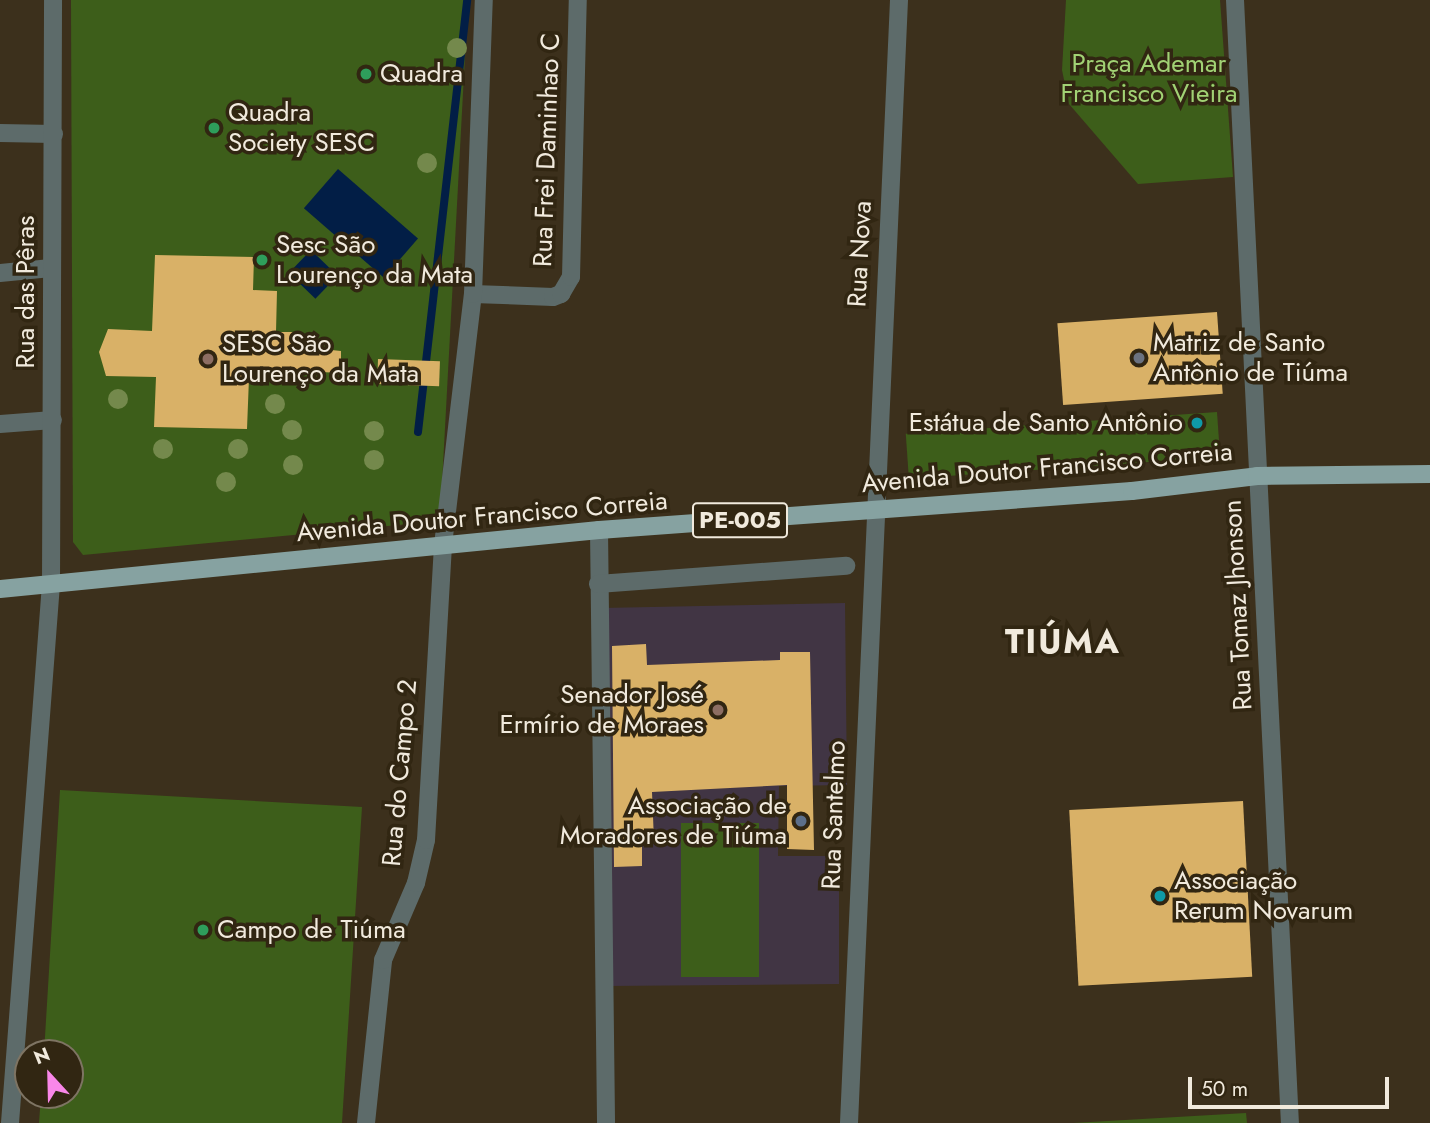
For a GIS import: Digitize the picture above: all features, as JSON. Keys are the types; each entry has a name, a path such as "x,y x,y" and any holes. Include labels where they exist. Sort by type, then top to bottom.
{"main road":[{"name":"Avenida Doutor Francisco Correia","path":"0,589 599,530 1132,491 1257,476 1430,474"}],"street":[{"name":"Rua das Pêras","path":"10,1123 51,584 53,0"},
{"name":"Rua do Campo 2","path":"366,1123 383,960 416,883 426,840 443,545 473,294 484,0"},
{"name":"Rua Frei Daminhao C","path":"473,294 553,297 561,294 571,277 578,0"},
{"name":"Rua Nova","path":"874,510 899,0"},
{"name":"Rua Tomaz Jhonson","path":"1235,0 1290,1123"},
{"path":"0,132 54,134"},
{"path":"0,273 51,268"},
{"path":"0,424 53,421"},
{"name":"Rua Santelmo","path":"849,1123 874,510"},
{"path":"599,530 606,1123"},
{"path":"598,584 846,566"}],"shaded area":[{"name":"Senador José Ermírio de Moraes","path":"845,603 847,785 779,786 778,856 839,856 839,984 605,986 602,608"}],"green space":[{"name":"Sesc São Lourenço da Mata","path":"71,0 468,0 440,521 83,555 73,542"},
{"name":"Praça Ademar Francisco Vieira","path":"1066,0 1220,0 1233,177 1138,184 1069,104 1062,70"},
{"path":"1217,412 1220,457 909,479 906,434"},
{"name":"Campo de Tiúma","path":"60,790 362,807 342,1123 39,1123 40,1109 84,1109 84,1039 45,1039"},
{"path":"681,823 759,823 759,977 681,977"},
{"path":"1246,1113 1247,1123 1073,1123"}],"water":[{"path":"338,169 418,239 384,278 304,208"},
{"path":"311,250 338,276 315,299 289,273"}],"building":[{"path":"155,255 254,257 253,290 277,291 276,332 300,332 303,347 341,351 341,373 300,371 298,379 249,378 247,429 154,427 156,377 106,376 99,352 108,329 152,331"},
{"name":"Matriz de Santo Antônio de Tiúma","path":"1217,312 1223,394 1063,405 1057,323"},
{"path":"378,359 440,361 439,386 377,384"},
{"path":"646,644 647,665 780,660 780,652 810,652 814,850 787,849 787,785 652,792 654,841 642,842 642,866 614,867 612,646"},
{"name":"Associação Rerum Novarum","path":"1243,801 1252,977 1078,986 1069,810"}],"waterway":[{"path":"418,432 467,0"}],"place":[{"name":"Quadra","path":"366,74"},
{"name":"Quadra Society SESC","path":"214,128"},
{"name":"Sesc São Lourenço da Mata","path":"262,260"},
{"name":"Matriz de Santo Antônio de Tiúma","path":"1139,358"},
{"name":"SESC São Lourenço da Mata","path":"208,359"},
{"name":"Estátua de Santo Antônio","path":"1197,423"},
{"name":"Senador José Ermírio de Moraes","path":"718,710"},
{"name":"Associação de Moradores de Tiúma","path":"801,821"},
{"name":"Associação Rerum Novarum","path":"1160,896"},
{"name":"Campo de Tiúma","path":"203,930"}],"district":[{"name":"TIÚMA","path":"1063,642"}]}
